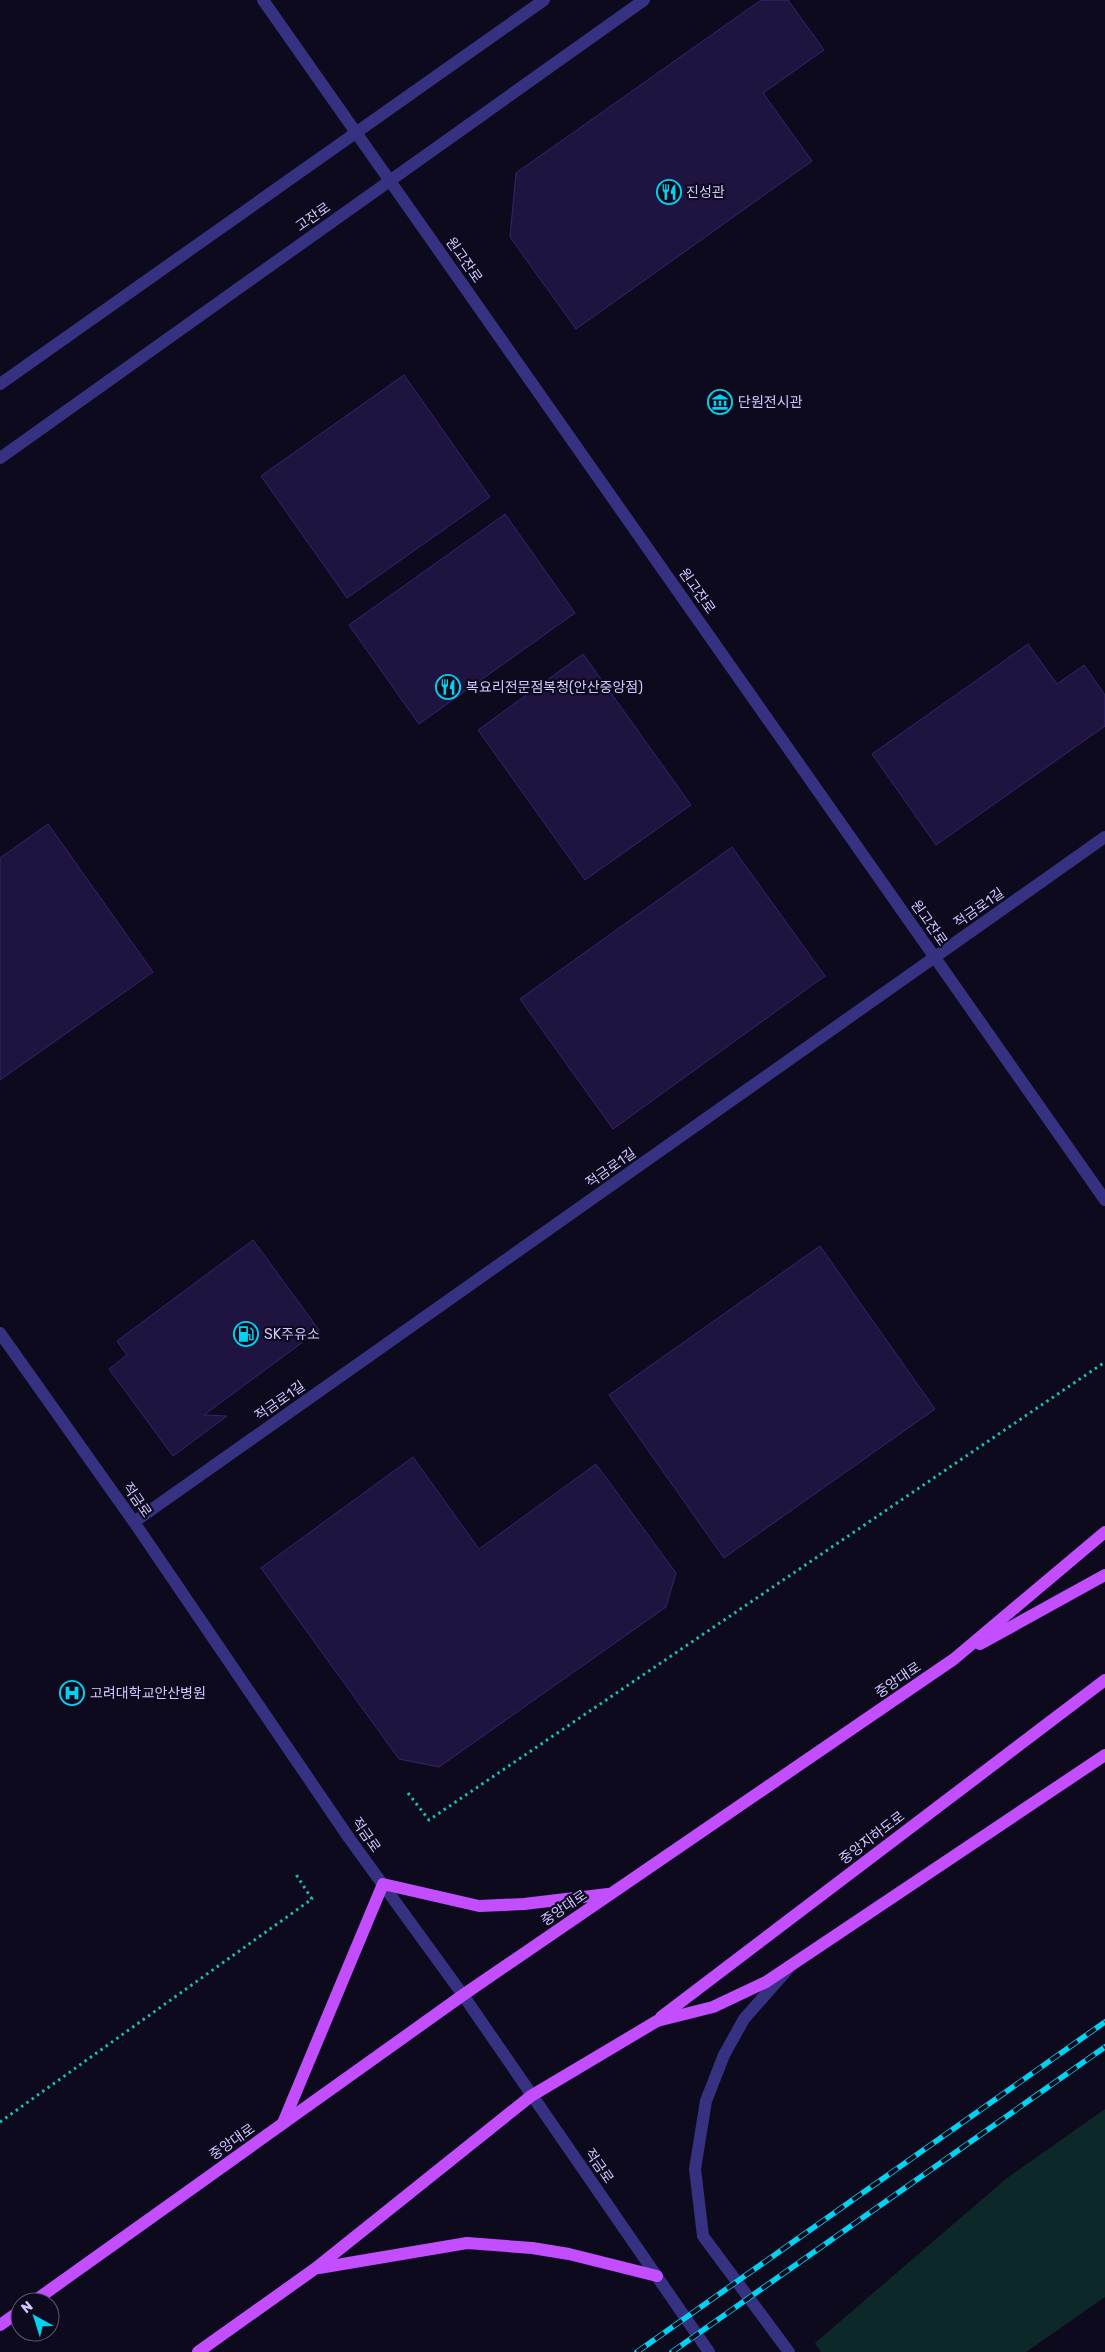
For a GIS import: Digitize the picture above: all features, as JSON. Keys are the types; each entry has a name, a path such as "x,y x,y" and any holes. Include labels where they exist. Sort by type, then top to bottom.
{"main road":[{"name":"중앙대로","path":"47,2292 463,1995 954,1659 1105,1532"},
{"path":"954,1659 1105,1575"},
{"name":"중앙지하도로","path":"657,2020 1105,1680"},
{"path":"198,2352 316,2268 531,2096 657,2020 713,2007 766,1982 1105,1755"},
{"path":"282,2124 383,1884 479,1906 524,1904 611,1894"},
{"path":"316,2268 466,2243 532,2248 657,2276"}],"street":[{"name":"원고잔로","path":"263,0 1105,1200"},
{"path":"0,384 544,0"},
{"name":"고잔로","path":"0,458 644,0"},
{"name":"적금로1길","path":"134,1522 1105,837"},
{"name":"적금로","path":"0,1333 134,1522 709,2352"},
{"path":"789,2352 703,2236 695,2169 706,2101 724,2055 744,2019 792,1966"}],"path":[{"path":"408,1793 429,1820 1105,1362"},
{"path":"0,2122 312,1899 295,1873"}],"green space":[{"path":"1105,2109 1105,2297 1026,2352 821,2352 815,2343 1007,2178"}],"building":[{"path":"761,0 788,0 824,50 763,93 812,161 576,329 510,237 516,173"},
{"path":"404,375 490,497 347,598 261,476"},
{"path":"505,514 575,613 419,724 349,625"},
{"path":"1028,644 1057,684 1084,665 1105,695 1105,726 936,845 872,754"},
{"path":"583,654 691,805 585,880 478,730"},
{"path":"48,824 153,972 0,1080 0,858"},
{"path":"732,847 825,976 613,1129 520,999"},
{"path":"253,1240 319,1330 204,1415 227,1416 173,1456 109,1369 127,1355 117,1341"},
{"path":"820,1246 935,1409 724,1558 609,1395"},
{"path":"413,1457 479,1549 596,1464 676,1573 666,1607 439,1767 399,1759 261,1568"}],"railway":[{"path":"637,2352 1105,2022"},
{"path":"672,2352 1105,2047"}],"place":[{"name":"진성관","path":"669,192"},
{"name":"단원전시관","path":"720,402"},
{"name":"복요리전문점복청(안산중앙점)","path":"448,687"},
{"name":"SK주유소","path":"246,1334"},
{"name":"고려대학교안산병원","path":"72,1693"}]}
